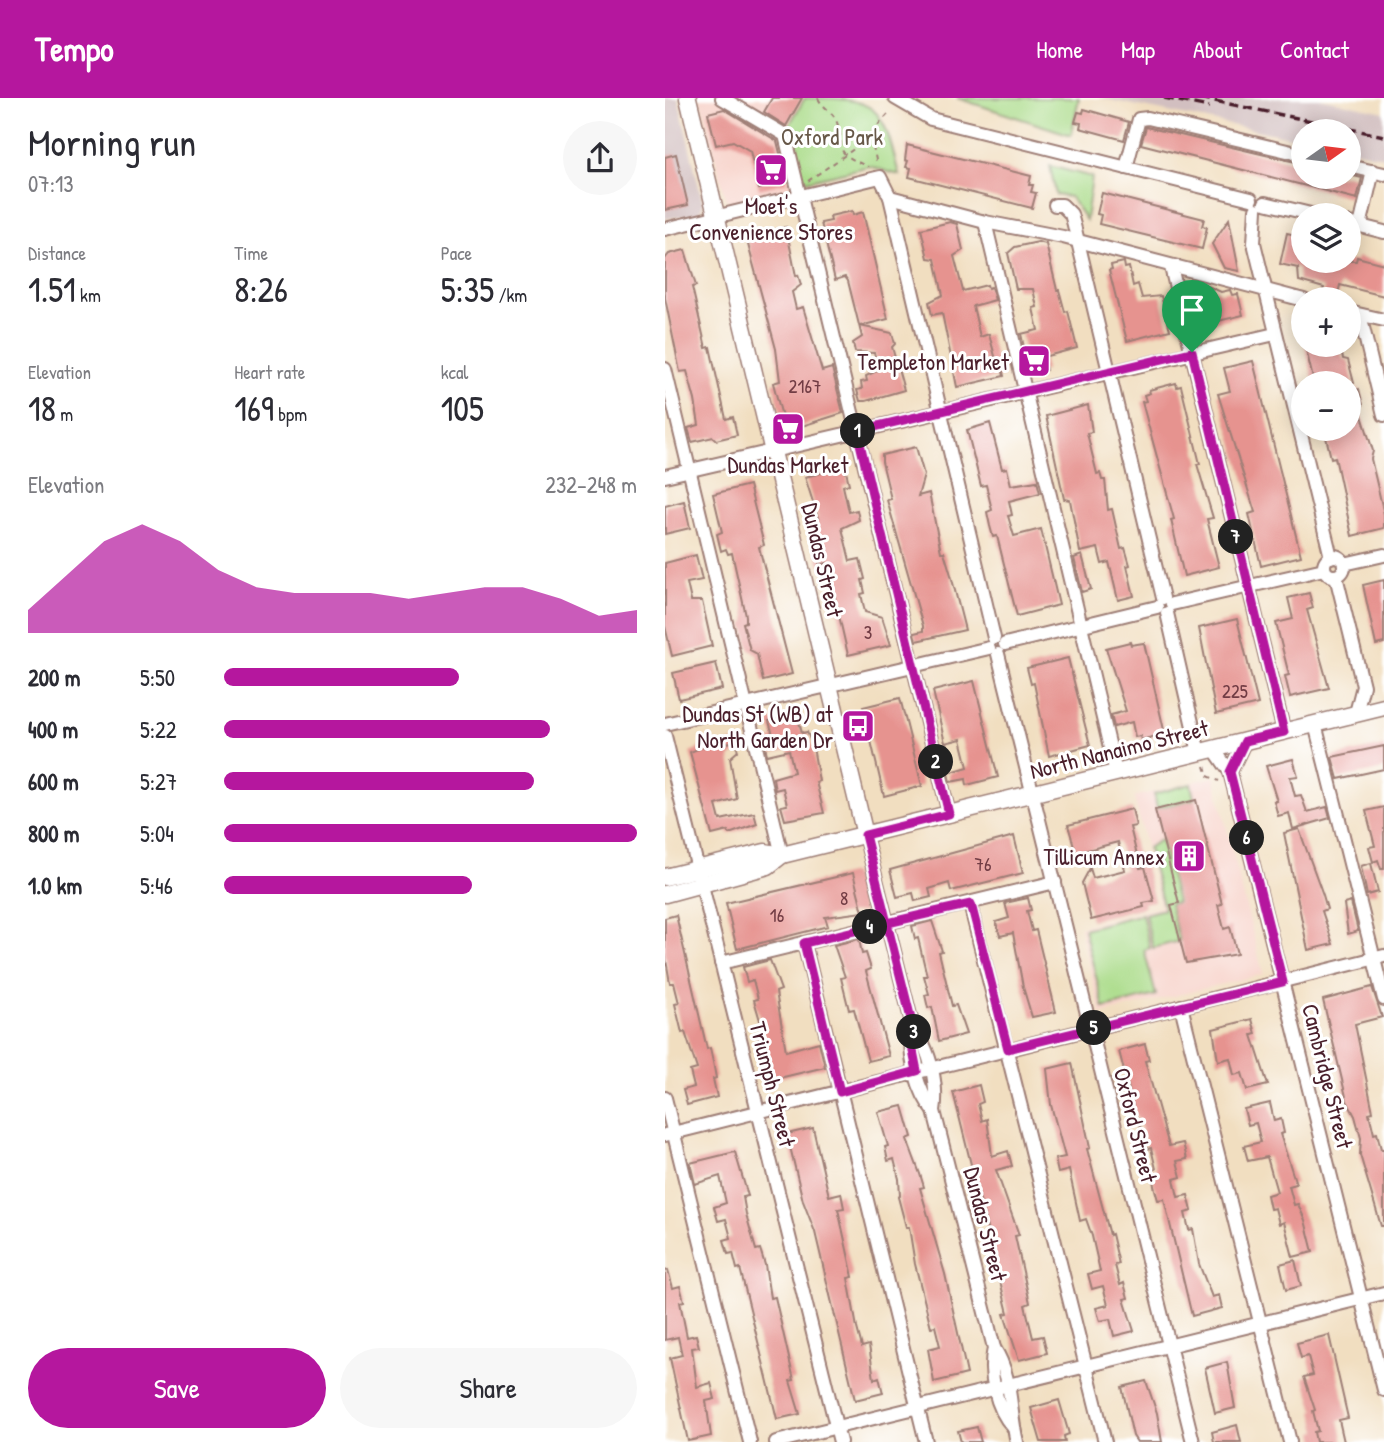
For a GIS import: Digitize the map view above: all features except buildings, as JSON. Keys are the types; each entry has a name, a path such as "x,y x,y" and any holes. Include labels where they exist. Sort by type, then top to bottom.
{"main road":[{"name":"Dundas Street","path":"688,98 865,835"},
{"name":"North Nanaimo Street","path":"782,855 1116,773 1206,755 1245,741 1384,707"},
{"path":"665,877 765,852 782,855"},
{"path":"665,894 768,866 782,855"}],"street":[{"path":"722,98 785,135 949,814"},
{"path":"893,103 931,119 1291,210"},
{"path":"1126,168 1139,119 1148,118 1291,152"},
{"path":"1361,211 1378,173"},
{"path":"665,229 880,177"},
{"name":"Oxford Street","path":"880,177 890,197 997,646 1193,1442"},
{"path":"890,197 1291,297"},
{"path":"1258,204 1254,243 1331,557"},
{"name":"Cambridge Street","path":"1055,205 1062,205 1071,214 1165,605 1206,755 1227,777 1283,982 1384,1390"},
{"path":"985,222 1116,773"},
{"path":"1361,226 1384,232"},
{"path":"1171,267 1284,732"},
{"path":"1361,315 1384,320"},
{"path":"665,476 1276,334"},
{"path":"1361,335 1384,415"},
{"path":"665,369 782,855"},
{"path":"1343,564 1384,555"},
{"path":"1324,569 1326,560 1338,557 1343,564 1343,570 1336,576"},
{"path":"665,724 1324,569"},
{"path":"1324,569 1330,575 1336,576"},
{"path":"1336,576 1363,686 1356,713"},
{"path":"1315,724 1379,957 1384,999"},
{"name":"Triumph Street","path":"665,736 840,1442"},
{"path":"1227,777 1245,741"},
{"name":"Dundas Street","path":"865,835 914,1031 921,1039 924,1070 936,1098 934,1111 994,1348 1001,1359 1002,1387 1014,1414 1013,1427 1017,1442"},
{"path":"722,963 1055,883"},
{"path":"971,904 1105,1442"},
{"path":"804,943 926,1442"},
{"path":"669,1134 1379,957"},
{"path":"1181,1006 1290,1442"},
{"path":"665,1098 669,1134 750,1442"},
{"path":"776,1442 1384,1293"}],"path":[{"path":"818,98 837,122 839,147 843,155 868,167"},
{"path":"807,182 871,135 893,103"},
{"path":"871,135 880,177"},
{"path":"1206,755 1208,776 1227,777"}],"shaded area":[{"path":"665,98 678,98 703,204 699,214 665,219"},
{"path":"700,98 803,98 785,129 792,189 733,202 726,200"},
{"path":"1100,98 1319,98 1384,112 1384,157 1361,152 1361,119 1291,119 1291,137"},
{"path":"1214,777 1263,974 1101,1014 1080,927 1161,907 1134,797"}],"green space":[{"name":"Oxford Park","path":"805,98 849,100 873,110 888,133 899,175 869,166 802,182 787,129"},
{"path":"957,98 1079,98 1071,135"},
{"path":"1050,166 1092,177 1086,220 1070,197 1056,195"},
{"path":"1191,784 1194,799 1157,808 1154,794"},
{"path":"1161,839 1177,902 1170,904 1179,941 1153,948 1145,914 1164,909 1148,848"},
{"path":"1142,914 1150,948 1144,950 1156,995 1104,1008 1084,929"}],"railway":[{"path":"1164,98 1209,107"},
{"path":"1200,98 1384,136"}],"place":[{"name":"Moet's Convenience Stores","path":"771,170"},
{"name":"Templeton Market","path":"1034,361"},
{"name":"Dundas Market","path":"788,429"},
{"name":"Dundas St (WB) at North Garden Dr","path":"858,726"},
{"name":"Tillicum Annex","path":"1189,856"}],"route":[{"path":"1192,352 857,431 949,814 865,835 875,878 887,923 914,1031 911,1041 917,1071 840,1092 804,943 887,923 901,919 971,904 1008,1049 1283,982 1230,772 1245,741 1284,732 1192,352"}]}
